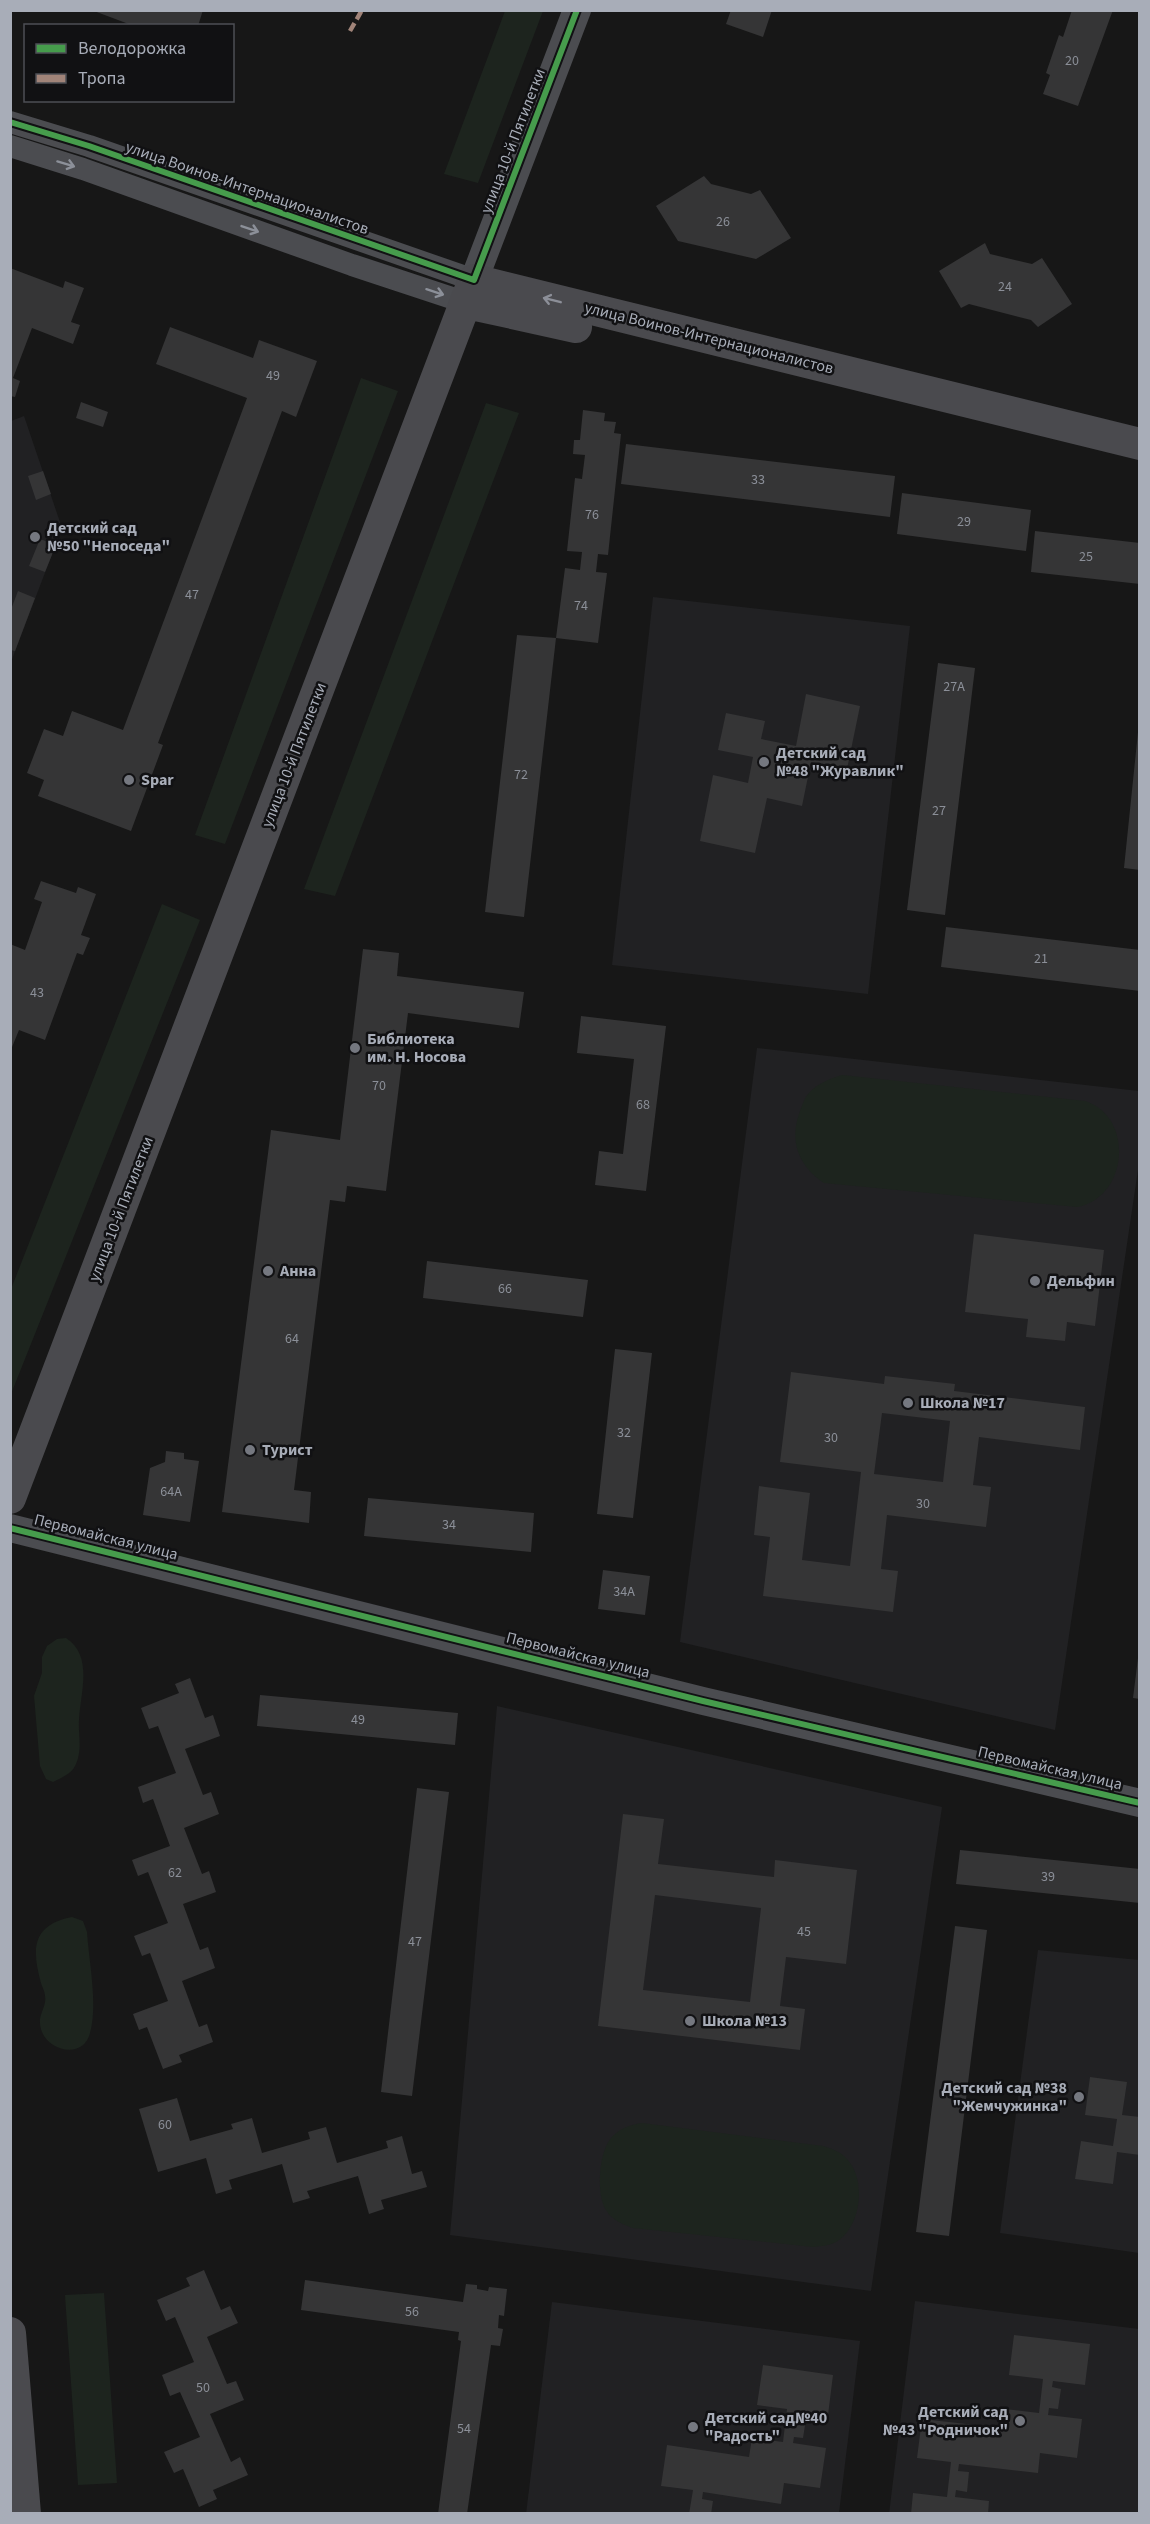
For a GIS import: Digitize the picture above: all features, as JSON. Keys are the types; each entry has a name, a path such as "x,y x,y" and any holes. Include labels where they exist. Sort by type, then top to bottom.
{"main road":[{"name":"улица Воинов-Интернационалистов","path":"471,292 1140,444"},
{"name":"улица Воинов-Интернационалистов","path":"471,292 1140,464"},
{"name":"улица 10-й Пятилетки","path":"10,1498 471,292"},
{"path":"10,2333 25,2514"}],"street":[{"name":"улица 10-й Пятилетки","path":"471,292 577,10"},
{"name":"улица Воинов-Интернационалистов","path":"10,122 89,146 471,292"},
{"name":"улица Воинов-Интернационалистов","path":"10,146 83,169 257,232 471,292"},
{"name":"Первомайская улица","path":"10,1528 736,1709 1140,1803"}],"shaded area":[{"path":"505,11 543,11 478,183 444,174"},
{"path":"361,378 398,391 225,844 195,835"},
{"path":"486,403 519,413 335,896 304,889"},
{"name":"Детский сад №50 \"Непоседа\"","path":"24,416 62,528 11,662 11,421"},
{"name":"Детский сад №48 \"Журавлик\"","path":"653,597 910,626 868,994 612,965"},
{"path":"162,904 200,920 11,1394 11,1289"},
{"name":"Школа №17","path":"757,1048 1139,1091 1139,1163 1055,1730 680,1642"},
{"path":"842,1075 1085,1101 1101,1110 1112,1123 1118,1139 1119,1157 1115,1174 1107,1189 1094,1201 1077,1207 824,1183 803,1162 796,1144 796,1125 803,1102 809,1093 820,1084"},
{"path":"66,1638 75,1646 83,1665 79,1720 80,1749 73,1769 53,1782 46,1779 40,1766 34,1696 42,1673 42,1657 47,1646 57,1639"},
{"name":"Школа №13","path":"497,1706 942,1807 871,2291 450,2235"},
{"path":"72,1917 83,1921 87,1932 93,2009 90,2033 86,2042 71,2050 54,2046 42,2032 40,2020 45,2003 45,1992 38,1970 36,1948 42,1932 59,1921"},
{"name":"Детский сад №38 \"Жемчужинка\"","path":"1038,1950 1139,1960 1139,2253 1000,2233"},
{"path":"642,2123 823,2146 836,2151 847,2159 857,2179 858,2203 851,2226 836,2242 813,2247 633,2228 621,2223 608,2213 603,2203 600,2185 601,2165 606,2147 616,2133 628,2126"},
{"path":"104,2293 117,2483 78,2485 65,2295"},
{"name":"Детский сад №43 \"Родничок\"","path":"915,2301 1139,2329 1139,2513 889,2514"},
{"name":"Детский сад№40 \"Радость\"","path":"552,2302 860,2341 839,2513 526,2514"}],"building":[{"path":"203,10 199,24 129,24 94,11"},
{"path":"731,10 772,10 763,37 726,24"},
{"path":"1072,10 1113,10 1078,106 1043,94 1050,75 1046,73 1059,35 1063,37"},
{"path":"704,176 711,184 751,194 760,190 791,238 756,259 678,241 656,206"},
{"path":"985,243 990,254 1032,264 1042,258 1072,304 1038,327 1031,320 969,304 961,308 939,271"},
{"path":"10,268 63,288 65,281 84,288 71,322 80,325 73,344 32,328 13,378 20,381 15,397 10,396"},
{"path":"170,327 253,358 259,340 317,361 296,417 282,411 158,743 163,745 131,831 38,796 44,780 27,773 44,729 63,736 72,711 123,730 247,398 156,364"},
{"path":"81,402 108,412 103,427 76,418"},
{"path":"583,410 605,413 604,421 616,422 614,433 621,434 608,555 598,554 596,572 607,573 598,643 556,638 565,568 580,570 582,552 567,551 575,478 582,479 585,455 573,454 574,440 580,440"},
{"path":"626,444 895,476 890,517 621,484"},
{"path":"43,471 51,494 36,500 28,476"},
{"path":"902,493 1031,510 1026,551 897,534"},
{"path":"1035,531 1140,543 1140,584 1031,572"},
{"path":"40,539 56,545 45,572 29,566"},
{"path":"18,591 35,598 15,651 10,650 10,612"},
{"path":"517,635 556,638 524,917 485,912"},
{"path":"938,663 975,668 945,915 907,910"},
{"path":"806,694 860,706 847,769 811,762 802,806 767,798 755,853 700,841 713,775 748,783 753,757 718,750 726,713 765,721 761,739 796,746"},
{"path":"1138,732 1140,732 1140,870 1124,868"},
{"path":"41,881 76,893 78,887 96,894 81,935 90,938 83,955 77,953 45,1040 19,1030 10,1052 10,944 25,950 42,902 34,899"},
{"path":"946,927 1140,950 1140,991 941,967"},
{"path":"363,949 399,953 397,976 524,992 519,1028 408,1013 386,1191 347,1186 345,1202 330,1200 294,1490 311,1492 309,1523 222,1512 271,1130 340,1140"},
{"path":"581,1016 666,1026 646,1191 595,1185 599,1151 623,1154 634,1059 577,1053"},
{"name":"Дельфин","path":"974,1234 1104,1250 1095,1326 1067,1322 1065,1341 1026,1337 1028,1319 965,1312"},
{"path":"427,1261 588,1280 583,1317 423,1298"},
{"path":"615,1349 652,1353 633,1518 597,1514"},
{"path":"791,1372 884,1384 885,1376 955,1384 954,1391 1085,1407 1080,1450 979,1437 973,1485 991,1487 986,1527 887,1515 881,1569 898,1571 893,1612 763,1596 770,1537 754,1535 759,1486 810,1493 802,1560 850,1566 861,1472 780,1462","holes":["882,1413 950,1421 943,1482 874,1474"]},
{"path":"166,1451 184,1453 184,1459 199,1461 190,1522 143,1515 150,1468 165,1462"},
{"path":"368,1498 534,1513 531,1552 364,1536"},
{"path":"603,1570 650,1576 645,1615 598,1609"},
{"path":"1138,1658 1140,1658 1140,1699 1133,1698"},
{"path":"190,1678 205,1718 213,1715 220,1736 185,1749 203,1795 211,1792 219,1814 184,1828 202,1874 209,1871 216,1892 183,1904 200,1950 208,1947 215,1968 182,1981 199,2027 207,2024 213,2042 179,2055 182,2062 163,2069 147,2027 139,2030 133,2014 168,2001 150,1953 142,1956 134,1936 168,1923 148,1872 138,1876 132,1860 170,1846 153,1799 143,1803 138,1787 176,1773 158,1726 149,1729 141,1708 179,1693 175,1684"},
{"path":"260,1695 458,1713 455,1745 257,1726"},
{"path":"417,1788 449,1792 412,2096 381,2092"},
{"path":"623,1814 664,1819 658,1864 774,1877 775,1860 857,1870 846,1964 786,1957 780,2006 805,2009 800,2050 598,2026","holes":["655,1895 761,1908 750,2002 643,1990"]},
{"path":"960,1850 1140,1869 1140,1903 956,1884"},
{"path":"955,1926 987,1930 949,2236 916,2232"},
{"path":"1090,2077 1127,2082 1122,2115 1140,2117 1140,2155 1117,2152 1113,2184 1075,2179 1081,2141 1113,2146 1117,2119 1085,2115"},
{"path":"177,2098 190,2141 233,2129 231,2124 252,2118 262,2153 310,2139 308,2132 326,2127 337,2163 388,2148 386,2141 402,2136 412,2174 422,2171 427,2187 381,2200 384,2209 369,2214 358,2176 307,2191 310,2198 293,2203 282,2164 229,2180 232,2189 216,2194 206,2158 158,2172 139,2109"},
{"path":"204,2270 221,2310 230,2306 238,2323 207,2337 227,2384 236,2381 244,2400 210,2414 231,2462 240,2457 248,2475 213,2490 217,2499 199,2507 183,2469 174,2473 164,2452 200,2437 180,2392 170,2396 162,2375 194,2362 175,2317 166,2321 157,2300 190,2286 186,2278"},
{"path":"305,2280 463,2302 466,2284 477,2285 477,2289 488,2291 489,2287 507,2289 504,2316 499,2315 498,2328 503,2329 500,2346 491,2345 467,2514 438,2514 461,2341 458,2340 459,2332 301,2310"},
{"path":"1014,2335 1090,2344 1085,2385 1053,2381 1052,2387 1061,2389 1058,2409 1049,2408 1048,2415 1082,2419 1077,2458 1040,2453 1038,2473 959,2464 958,2471 969,2472 967,2492 956,2490 955,2497 989,2501 988,2514 911,2514 913,2493 947,2497 951,2462 917,2458 922,2419 1002,2428 1005,2409 1039,2413 1043,2379 1009,2375"},
{"path":"763,2365 833,2375 828,2415 797,2410 796,2418 806,2419 803,2438 794,2437 793,2443 826,2448 820,2488 784,2483 781,2504 703,2492 702,2499 713,2501 711,2514 689,2514 693,2490 661,2486 667,2445 749,2457 752,2438 783,2442 787,2409 757,2405"}],"marked path":[{"path":"350,31 362,10"}],"cycle path":[{"path":"10,122 89,146 474,280 577,10"},
{"path":"10,1528 703,1701 1140,1803"}],"place":[{"name":"Детский сад №50 \"Непоседа\"","path":"35,537"},
{"name":"Детский сад №48 \"Журавлик\"","path":"764,762"},
{"name":"Spar","path":"129,780"},
{"name":"Библиотека им. Н. Носова","path":"355,1048"},
{"name":"Анна","path":"268,1271"},
{"name":"Дельфин","path":"1035,1281"},
{"name":"Школа №17","path":"908,1403"},
{"name":"Турист","path":"250,1450"},
{"name":"Школа №13","path":"690,2021"},
{"name":"Детский сад №38 \"Жемчужинка\"","path":"1079,2097"},
{"name":"Детский сад №43 \"Родничок\"","path":"1020,2421"},
{"name":"Детский сад№40 \"Радость\"","path":"693,2427"}]}
